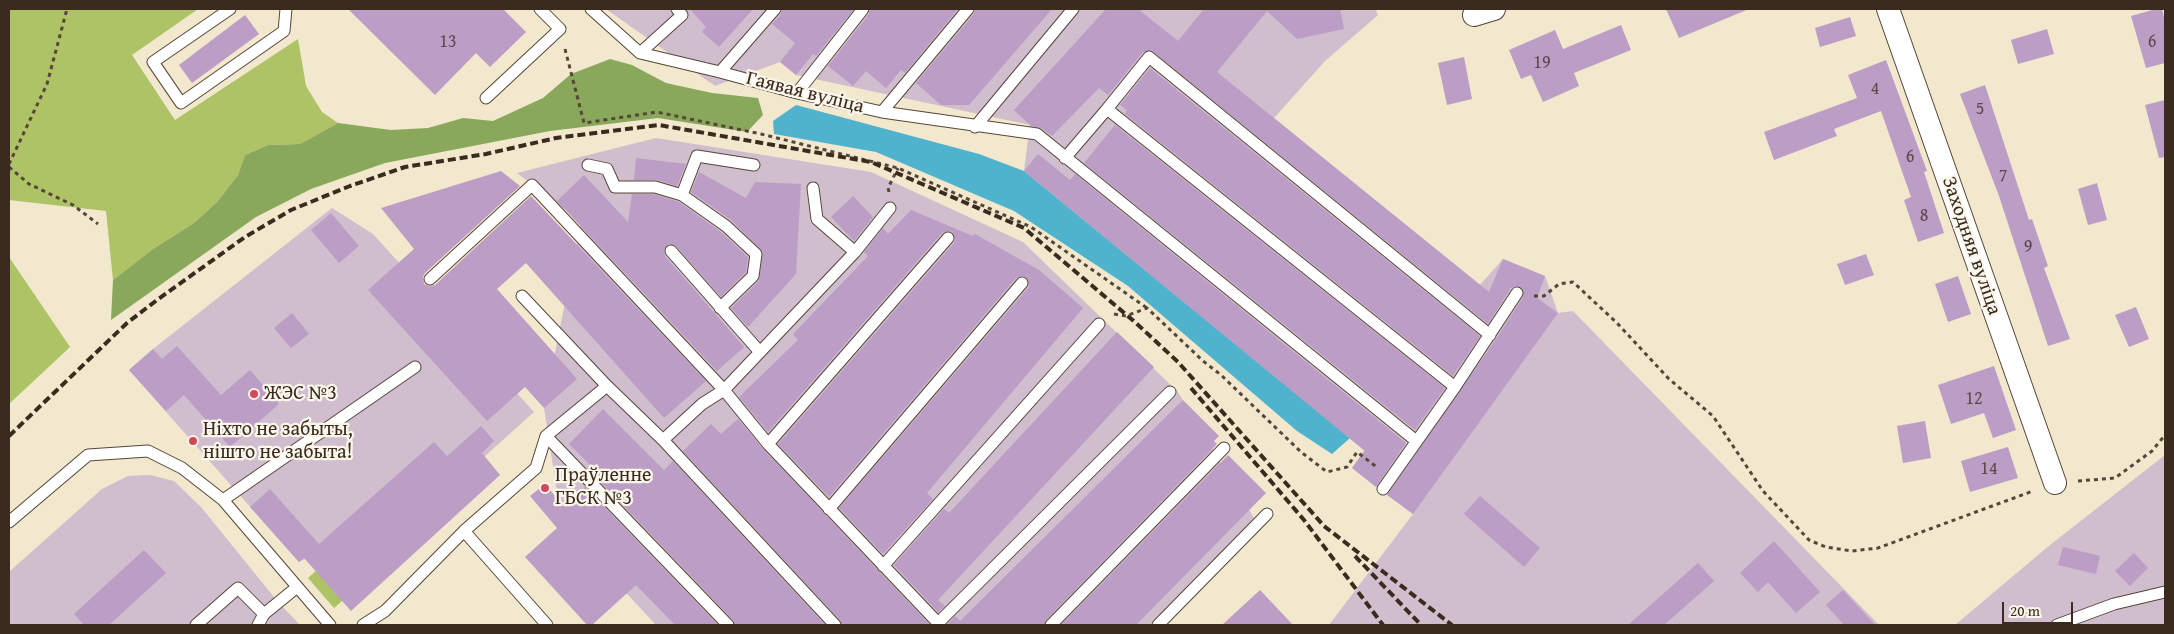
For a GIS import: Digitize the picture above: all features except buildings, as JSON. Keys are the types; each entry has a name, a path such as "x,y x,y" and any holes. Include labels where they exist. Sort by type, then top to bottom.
{"street":[{"name":"Заходняя вуліца","path":"1888,9 2054,483"}],"lane":[{"path":"230,9 153,62 181,104 284,31 286,9"},
{"path":"486,98 560,29 540,9"},
{"name":"Гаявая вуліца","path":"591,9 640,53 882,112 975,127 1037,134 1065,158"},
{"path":"640,53 682,15 676,9"},
{"path":"720,72 775,9"},
{"path":"798,93 863,9"},
{"path":"882,112 968,9"},
{"path":"975,127 1073,9"},
{"path":"1415,440 1065,158 1149,57 1490,335"},
{"path":"1107,108 1455,387"},
{"path":"682,195 697,156 754,165"},
{"path":"588,165 607,169 615,187 655,187 682,195 726,226 756,254 753,276 720,308"},
{"path":"430,279 532,185 724,390 768,444 939,624 1170,392"},
{"path":"812,188 817,219 855,252"},
{"path":"663,440 702,404 724,390 855,252 890,208"},
{"path":"768,444 948,238"},
{"path":"671,251 759,351"},
{"path":"830,509 1022,283"},
{"path":"1383,488 1415,440 1455,387 1518,293"},
{"path":"522,296 608,386 663,440 835,625"},
{"path":"883,566 1099,324"},
{"path":"224,500 415,367"},
{"path":"363,625 385,611 464,531 536,468 546,436 608,386"},
{"path":"546,436 728,625"},
{"path":"1051,625 1224,448"},
{"path":"9,522 88,455 148,451 182,468 224,500 296,588 330,625"},
{"path":"1158,625 1267,514"},
{"path":"464,531 547,625"},
{"path":"196,625 238,588 264,614"},
{"path":"258,625 264,614 296,588"},
{"path":"2057,625 2114,604 2165,592"}],"path":[{"path":"67,9 47,84 9,165 29,184 74,205 98,224"},
{"path":"560,29 584,123 656,112 760,134 898,168 1031,227 1147,308 1203,361 1221,375 1301,452 1327,472 1347,467 1357,452 1391,477"},
{"path":"888,188 898,168"},
{"path":"1518,293 1544,296 1558,284 1572,282 1617,323 1669,379 1713,416 1763,491 1808,540 1826,547 1852,551 1878,548 2054,483 2115,478 2152,451 2165,435"},
{"path":"1099,324 1112,314 1126,316 1147,308"}],"shaded area":[{"path":"606,9 1375,9 1378,15 1325,61 1274,118 1480,285 1503,259 1545,276 1558,313 1573,311 1879,625 1329,625 1413,514 1352,468 1364,450 1024,171 1030,125 796,75 780,62 715,86"},
{"path":"656,138 871,172 1023,242 1178,392 1257,523 1149,625 656,625 562,524 544,408 581,222 517,173"},
{"path":"332,208 373,234 534,412 464,475 299,562 129,370"},
{"path":"2165,455 2165,625 1955,625 2050,545"},
{"path":"150,475 174,481 201,507 278,602 300,625 9,625 9,572 102,489 128,476"}],"green space":[{"path":"9,9 198,9 132,55 175,120 298,39 306,86 322,112 338,123 300,144 268,145 245,155 238,175 217,202 194,223 153,249 113,280 106,211 9,200"},
{"path":"610,59 632,65 666,83 712,93 758,98 763,115 747,132 658,118 550,131 385,163 311,189 256,217 111,320 113,280 153,249 194,223 217,202 238,175 245,155 268,145 300,144 338,123 391,130 428,128 463,118 493,121 543,98 571,74"},
{"path":"9,257 70,347 9,404"},
{"path":"353,537 381,567 334,608 308,578"}],"water":[{"path":"796,105 979,154 1024,171 1350,438 1332,454 1297,431 1128,286 1014,211 876,152 774,134 773,121"}],"railway":[{"path":"9,436 127,323 245,237 291,210 350,186 405,167 486,154 556,138 659,125 871,162 1024,228 1136,323 1178,362 1324,526 1452,625"},
{"path":"1191,388 1304,520 1383,625"},
{"path":"1355,556 1421,625"}],"place":[{"name":"ЖЭС №3","path":"254,394"},
{"name":"Ніхто не забыты, нішто не забыта!","path":"193,441"},
{"name":"Праўленне ГБСК №3","path":"545,488"}]}
